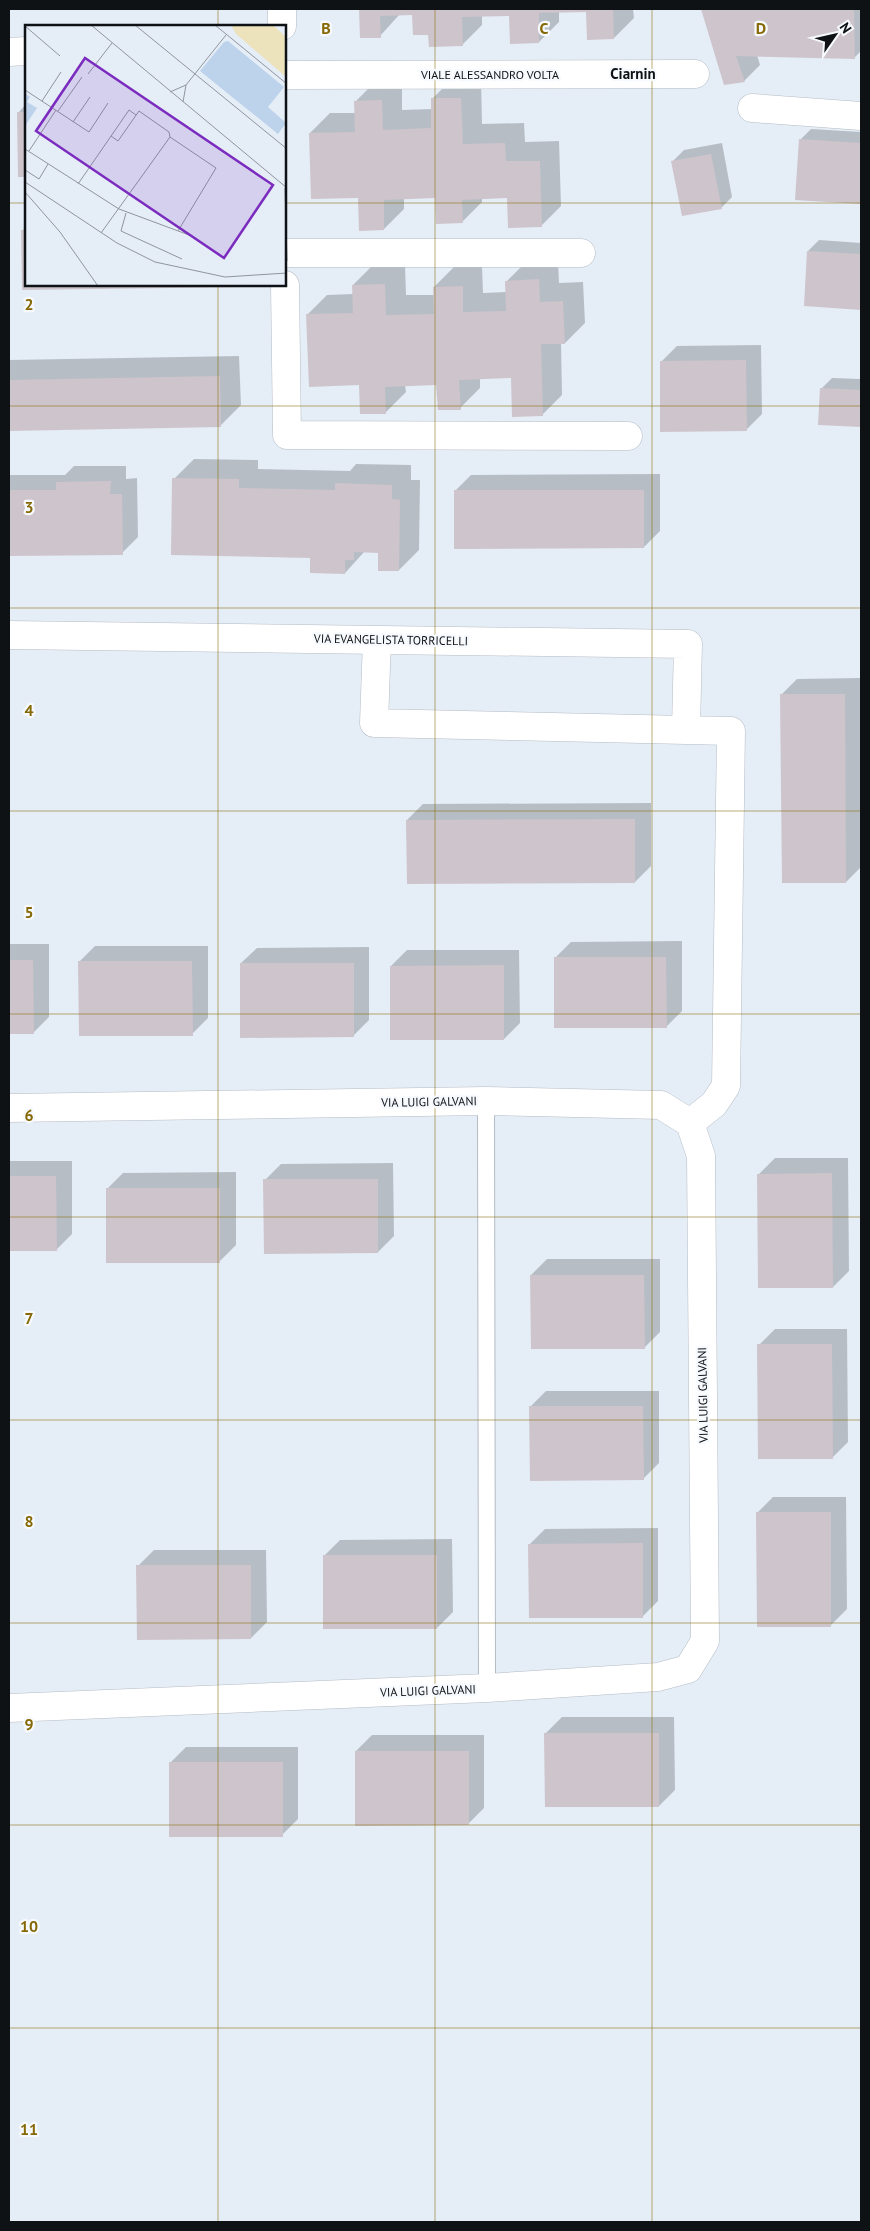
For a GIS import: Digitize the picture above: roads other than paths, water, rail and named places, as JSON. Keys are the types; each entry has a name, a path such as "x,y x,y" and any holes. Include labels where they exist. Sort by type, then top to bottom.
{"street":[{"path":"282,9 282,25"},
{"path":"9,52 25,51"},
{"name":"VIALE ALESSANDRO VOLTA","path":"286,75 695,74"},
{"path":"752,108 861,116"},
{"path":"286,253 581,253"},
{"path":"284,286 286,435 628,436"},
{"name":"VIA EVANGELISTA TORRICELLI","path":"9,636 688,644 686,729"},
{"path":"377,640 374,723 731,731 726,1086 714,1104 690,1123"},
{"name":"VIA LUIGI GALVANI","path":"9,1108 486,1101 660,1105 690,1123 700,1156 705,1641 688,1669 658,1677 487,1688 9,1708"}],"lane":[{"path":"486,1101 487,1688"}],"district":[{"name":"Ciarnin","path":"633,74"}]}
